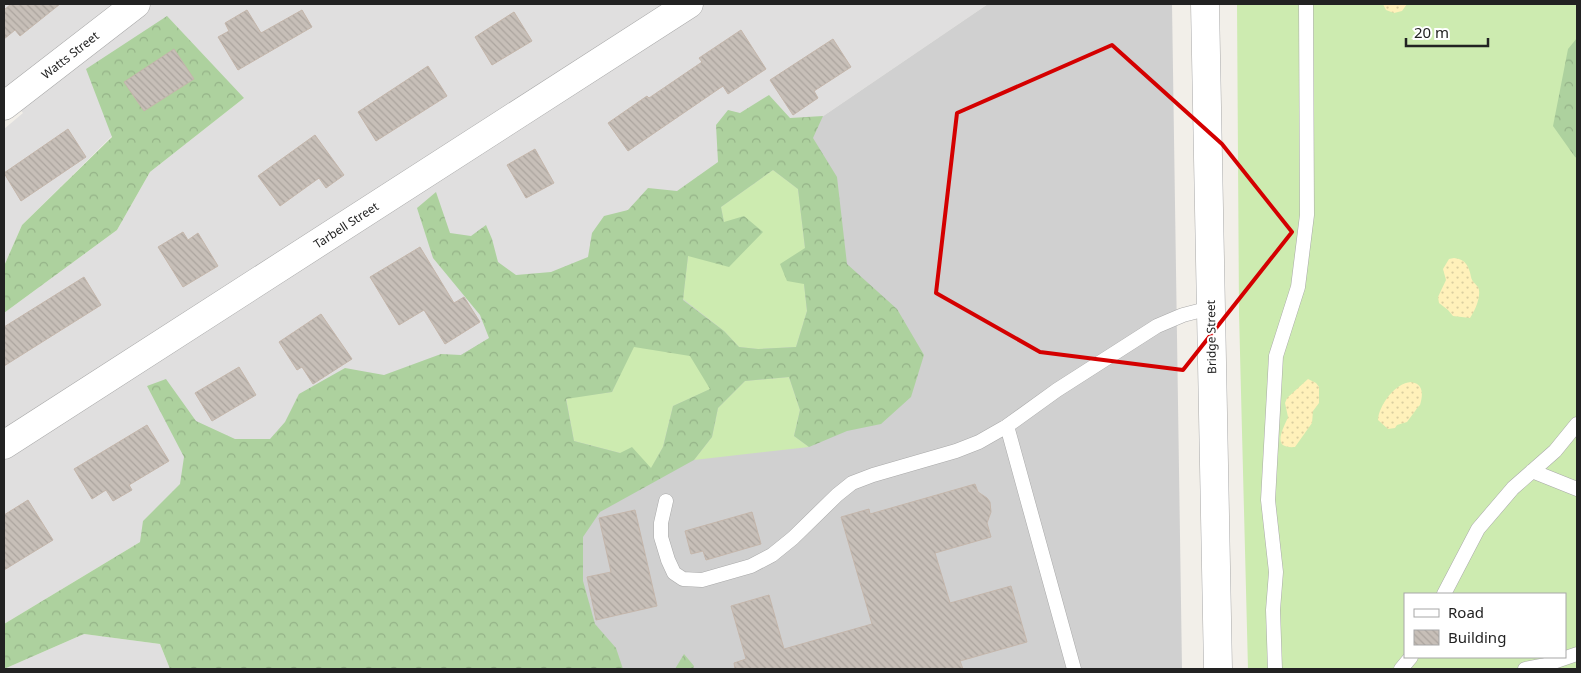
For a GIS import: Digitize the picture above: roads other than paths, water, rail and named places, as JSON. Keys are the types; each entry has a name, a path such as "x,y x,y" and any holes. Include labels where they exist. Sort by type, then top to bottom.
{"street":[{"name":"Watts Street","path":"4,106 136,4"},
{"name":"Tarbell Street","path":"4,445 689,4"},
{"name":"Bridge Street","path":"1205,4 1218,669"}],"lane":[{"path":"1275,669 1273,610 1276,572 1268,500 1276,356 1298,287 1307,215 1306,4"},
{"path":"666,501 660,537 674,573 683,579 702,580 751,566 772,555 794,538 837,495 852,483 979,442 1007,426 1057,390 1157,326 1183,315 1210,308"},
{"path":"1445,593 1478,529 1513,488 1555,451 1577,424"},
{"path":"1007,426 1074,669"},
{"path":"1532,471 1577,490"},
{"path":"1402,669 1409,658"},
{"path":"1525,669 1565,658"}]}
